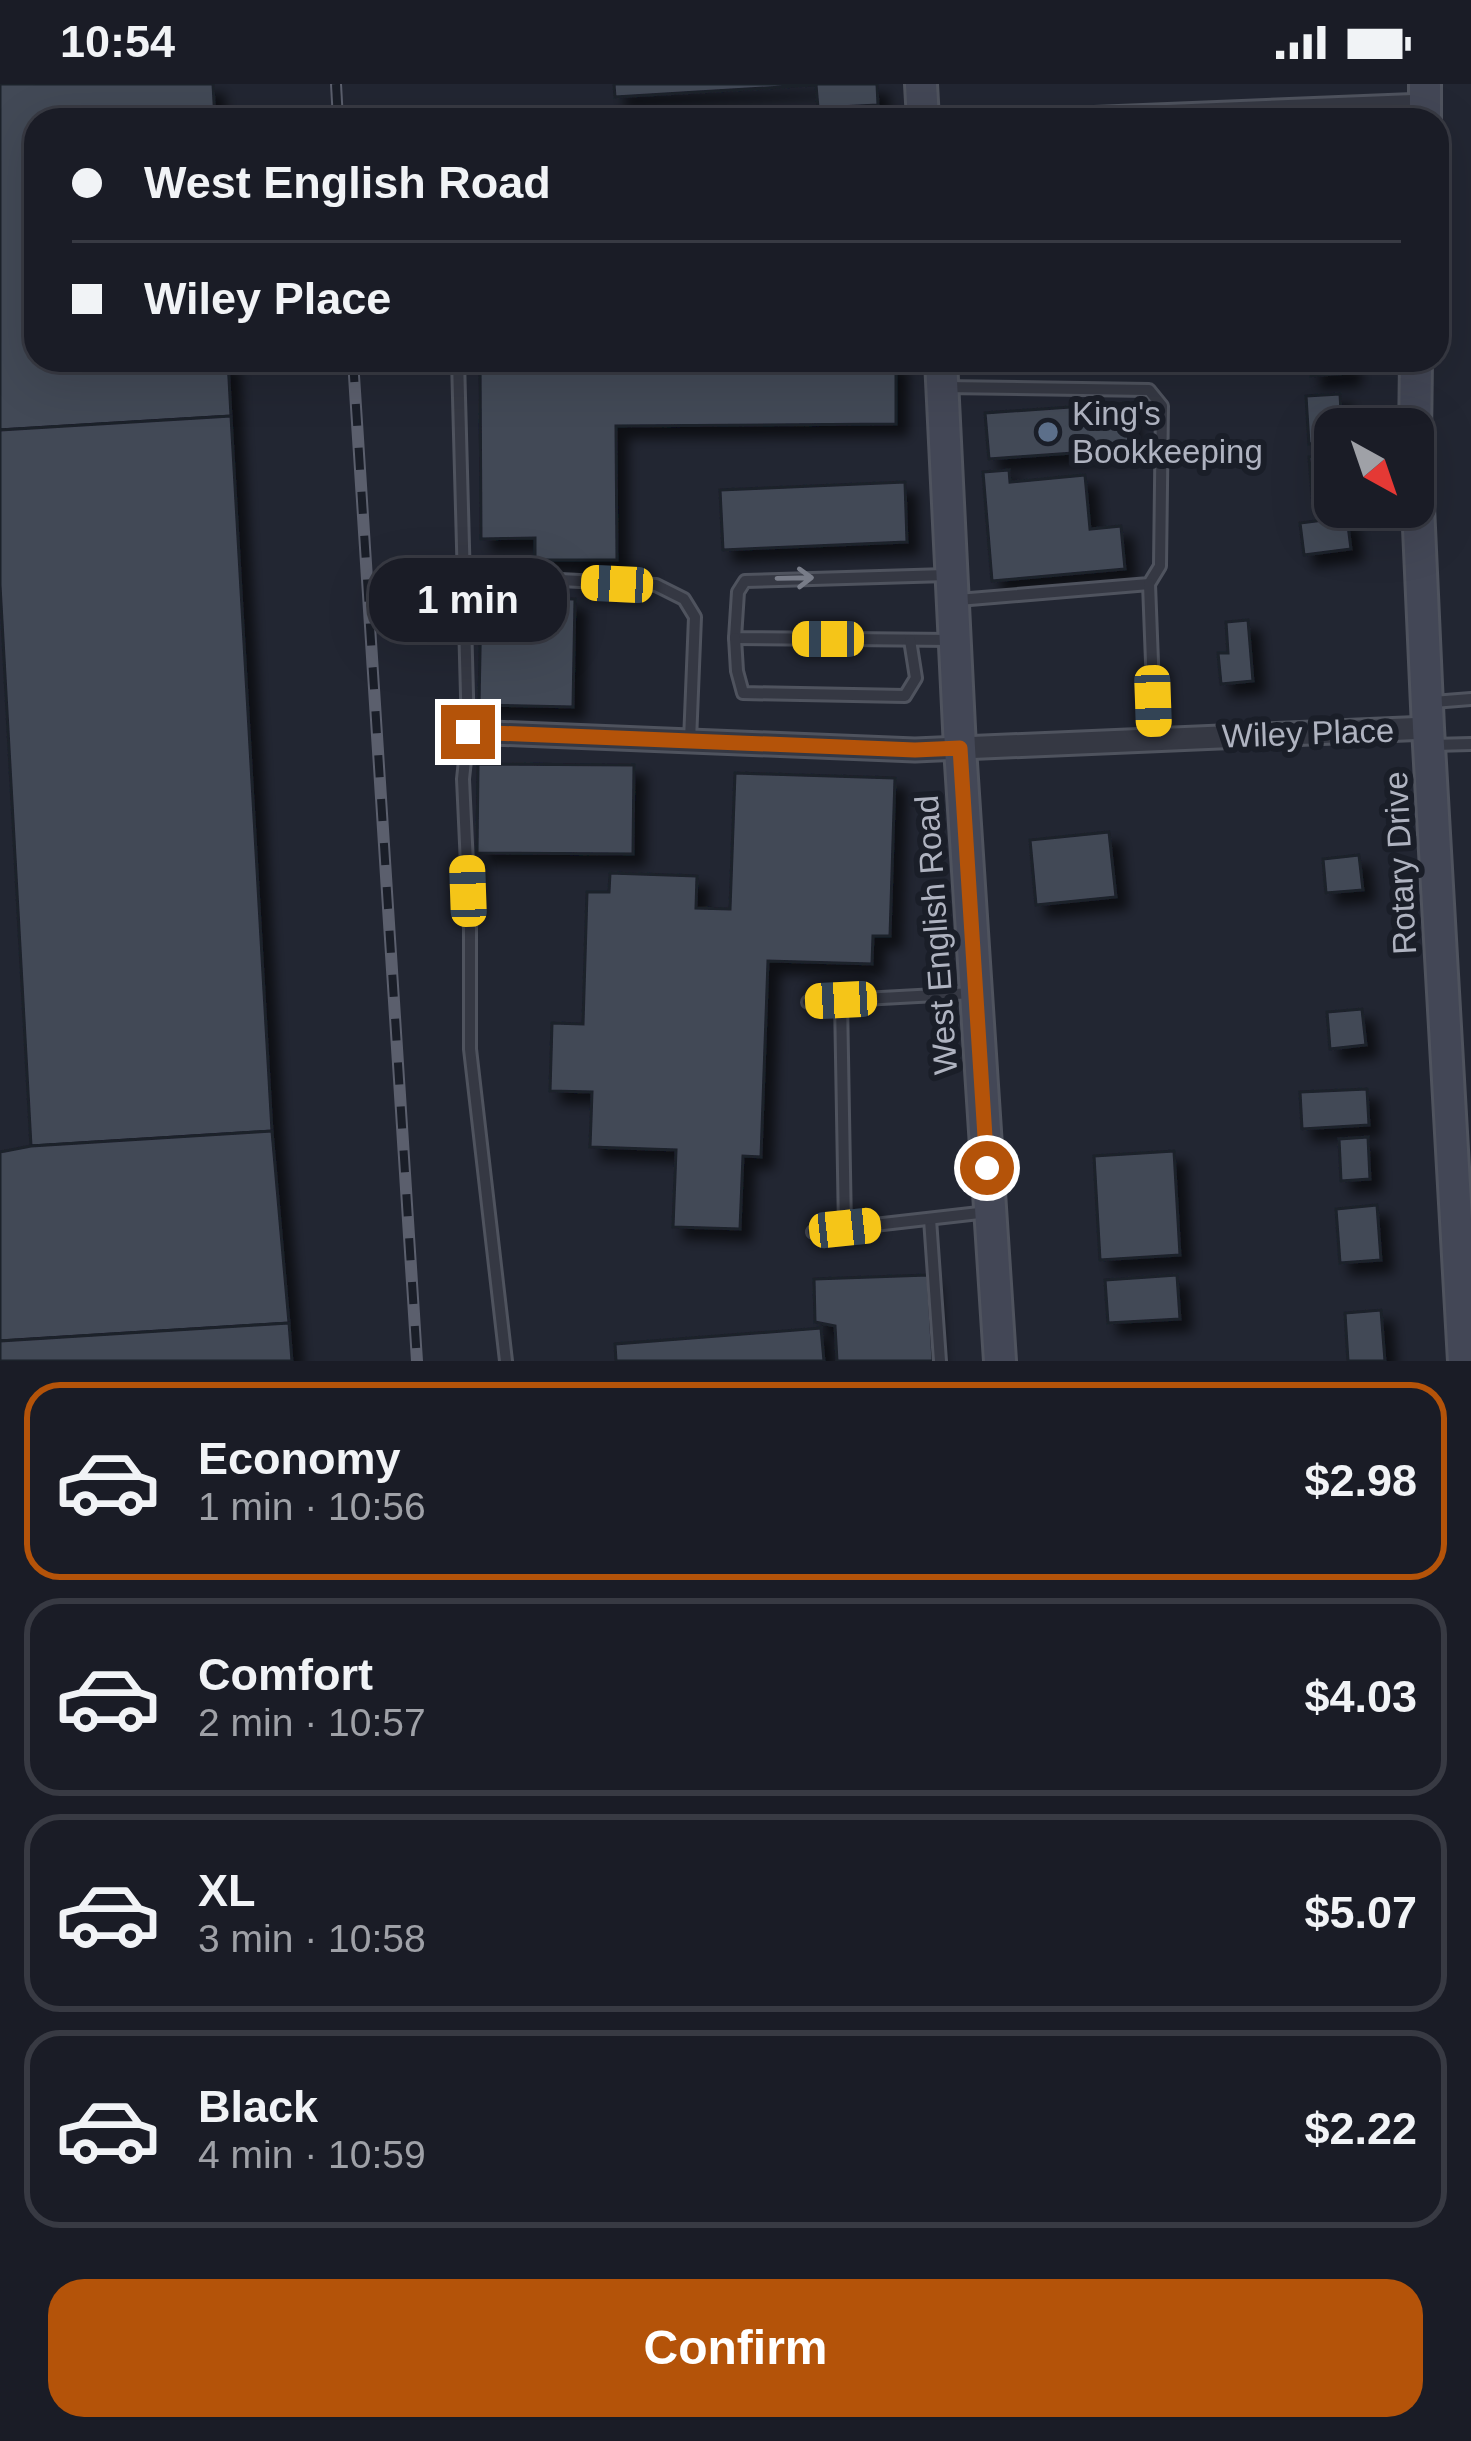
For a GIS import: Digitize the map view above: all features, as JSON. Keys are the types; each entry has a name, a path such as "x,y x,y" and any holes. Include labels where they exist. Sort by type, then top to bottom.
{"main road":[{"name":"Rotary Drive","path":"1416,372 1428,725 1464,1361"},
{"name":"West English Road","path":"942,374 960,748 1000,1361"}],"street":[{"path":"1317,108 1426,103"},
{"name":"Wiley Place","path":"468,732 915,750 1428,725"}],"lane":[{"path":"458,372 470,1049 506,1361"},
{"path":"942,374 1149,390 1162,406 1160,566 1149,584 1155,740"},
{"path":"464,575 656,585 684,599 695,616 690,741"},
{"path":"910,640 916,678 905,696 743,693 735,638 738,592 745,581 954,587 1149,584"},
{"path":"735,638 956,640"},
{"path":"1428,725 1471,699"},
{"path":"1428,725 1471,744"},
{"path":"808,1002 976,992"},
{"path":"841,1000 845,1228"},
{"path":"813,1232 990,1212"},
{"path":"930,1219 940,1361"}],"building":[{"path":"0,84 213,84 214,108 24,108 24,372 229,372 231,416 0,430"},
{"path":"614,84 877,84 878,105 818,108 816,85 615,97"},
{"path":"480,372 896,372 896,424 616,426 617,560 535,560 535,538 481,539"},
{"path":"1311,372 1349,372 1349,373 1311,376"},
{"path":"1340,394 1341,408 1314,408 1314,444 1309,444 1306,396"},
{"path":"1127,403 1130,449 989,459 985,413"},
{"path":"231,416 272,1131 31,1146 0,585 0,430"},
{"path":"1314,456 1314,505 1313,505 1309,457"},
{"path":"1009,470 1010,482 1085,475 1090,529 1121,526 1125,569 992,581 983,472"},
{"path":"905,482 907,542 723,550 720,490"},
{"path":"1300,523 1348,528 1351,549 1304,555"},
{"path":"481,597 575,599 573,707 479,705"},
{"path":"1248,620 1253,681 1221,684 1218,653 1228,653 1226,622"},
{"path":"478,764 634,765 633,854 477,853"},
{"path":"735,773 895,778 890,936 873,936 872,964 768,961 761,1157 743,1156 740,1229 673,1227 676,1150 590,1147 592,1092 550,1091 552,1023 583,1024 587,892 609,892 610,873 697,876 696,908 730,909"},
{"path":"1109,832 1116,897 1036,905 1030,840"},
{"path":"1359,855 1363,890 1326,893 1323,859"},
{"path":"1362,1009 1366,1045 1330,1049 1327,1012"},
{"path":"1367,1089 1369,1125 1302,1129 1300,1092"},
{"path":"272,1131 289,1323 0,1341 0,1152"},
{"path":"1368,1137 1370,1179 1341,1181 1339,1139"},
{"path":"1174,1151 1180,1255 1100,1260 1094,1156"},
{"path":"1377,1205 1381,1260 1340,1263 1336,1209"},
{"path":"928,1275 933,1361 837,1361 835,1326 815,1322 814,1279"},
{"path":"1177,1275 1180,1319 1108,1323 1105,1280"},
{"path":"1381,1310 1385,1361 1348,1361 1345,1313"},
{"path":"289,1323 292,1361 0,1361 0,1341"},
{"path":"821,1328 824,1361 616,1361 615,1344"}],"railway":[{"path":"336,84 337,108"},
{"path":"354,372 417,1361"}],"place":[{"name":"King's Bookkeeping","path":"1048,432"}],"route":[{"path":"468,732 960,748 987,1168"}]}
